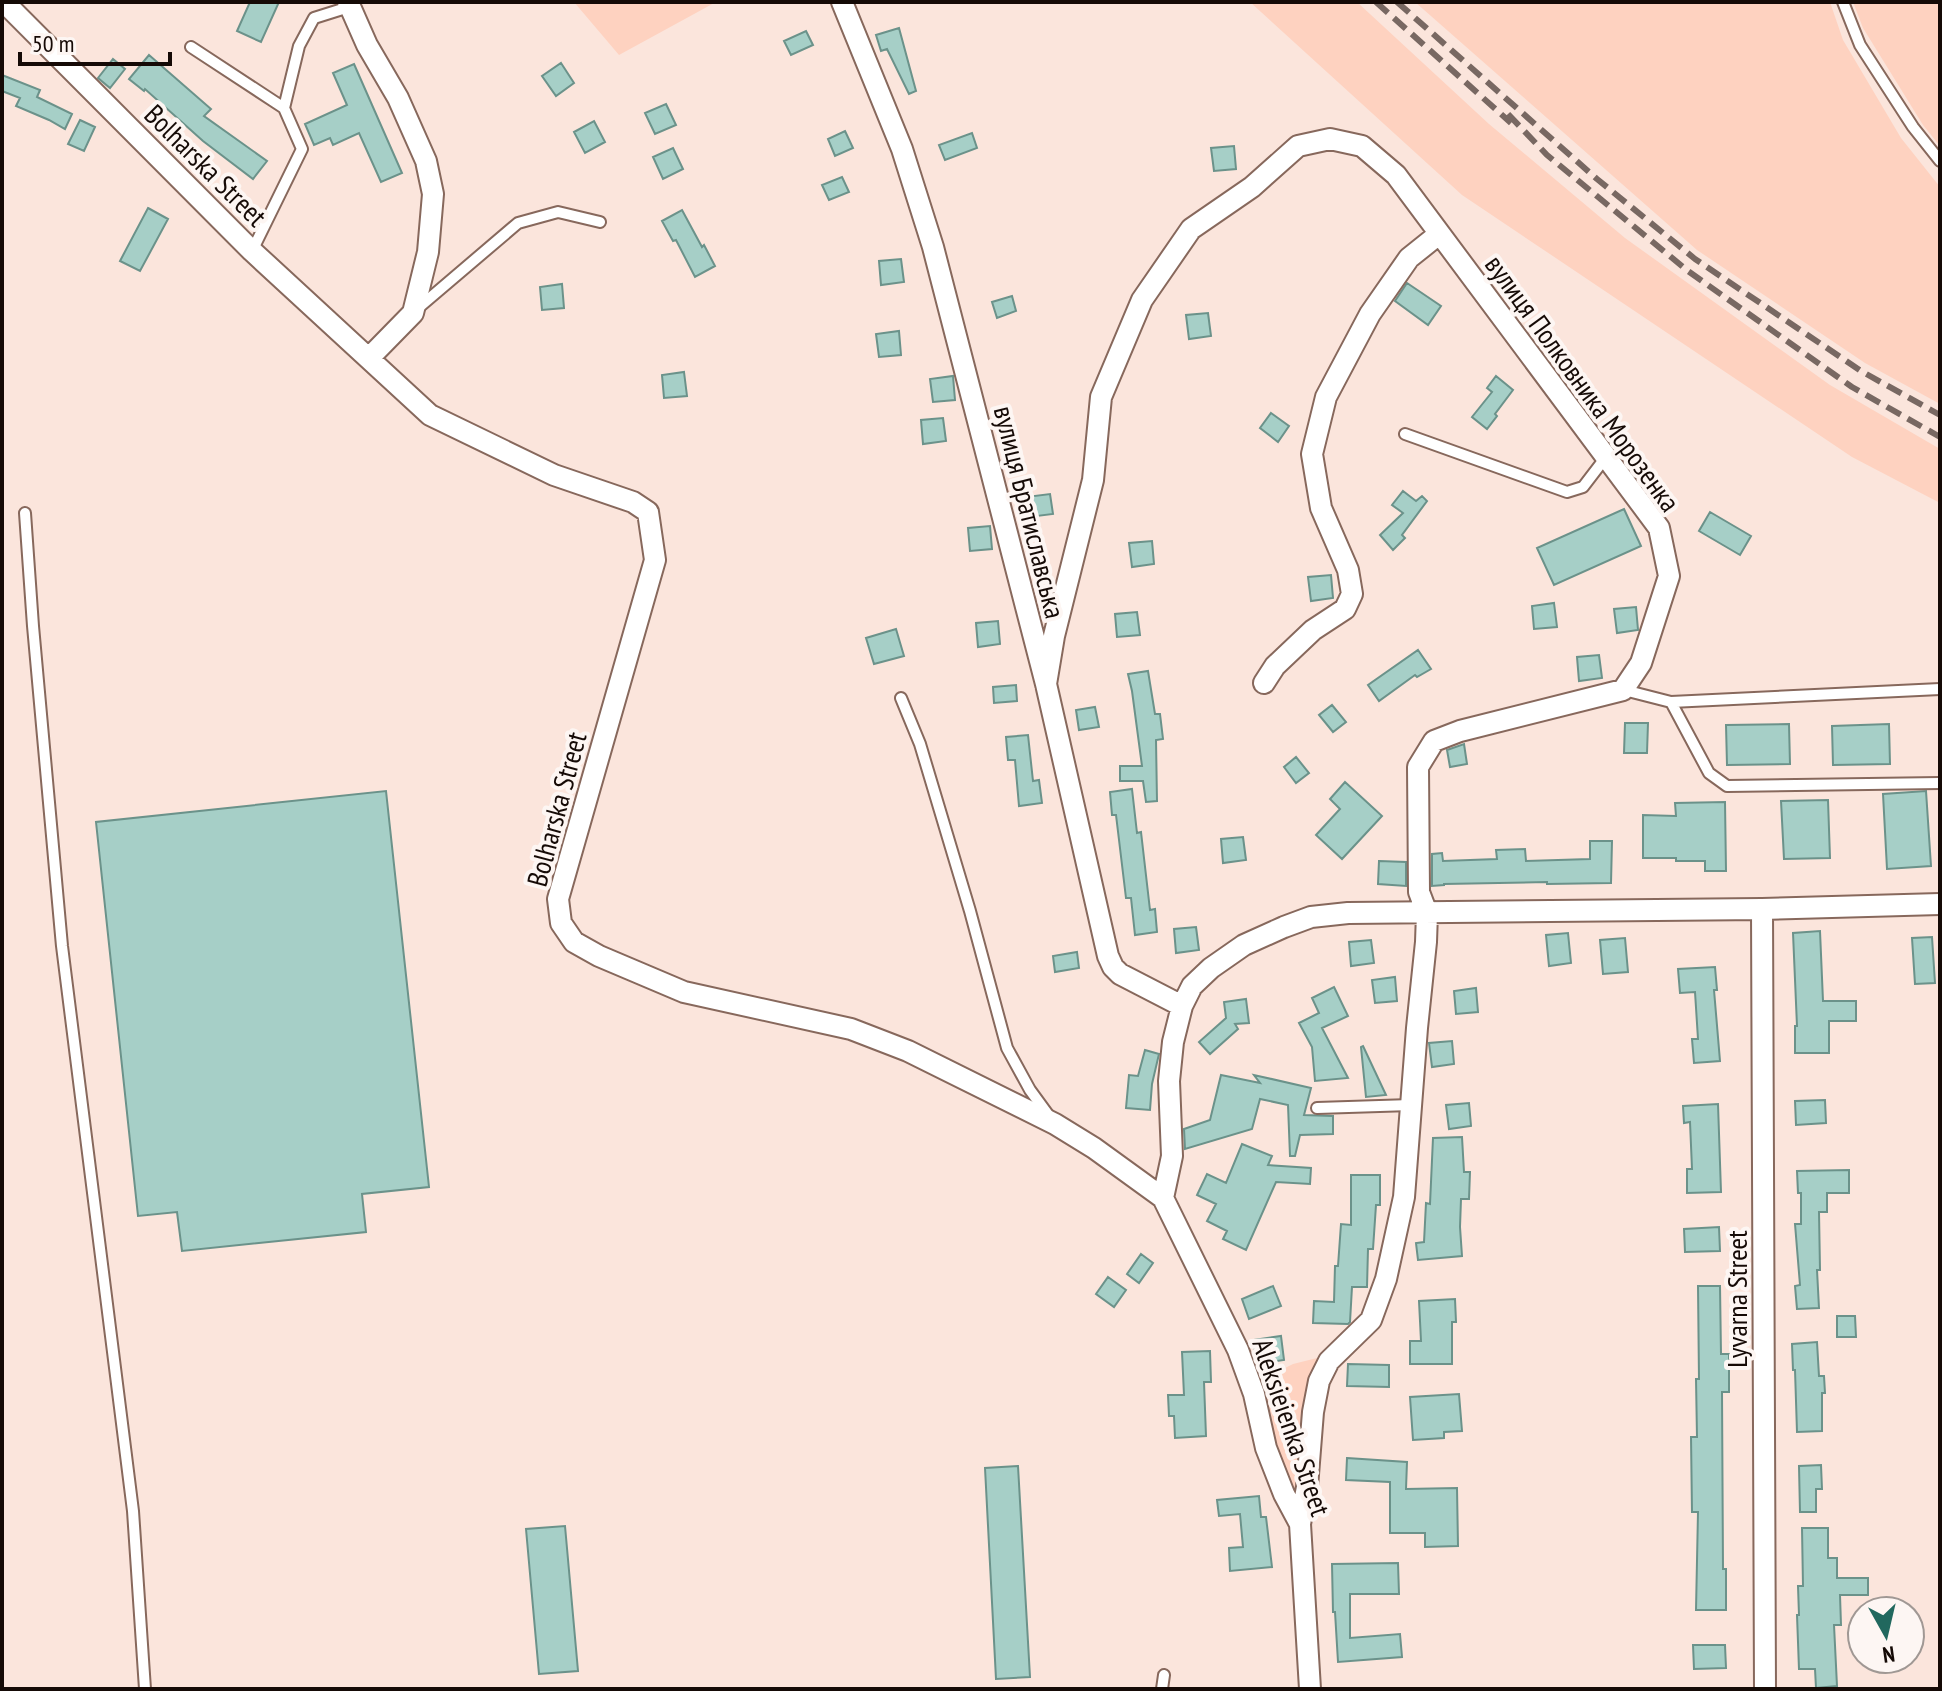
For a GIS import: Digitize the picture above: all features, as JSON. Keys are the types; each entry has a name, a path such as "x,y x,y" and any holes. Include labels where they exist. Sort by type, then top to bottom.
{"street":[{"name":"вулиця Братиславська","path":"842,2 902,149 933,247 1046,684 1108,956 1120,974 1182,1006"},
{"name":"Bolharska Street","path":"7,3 252,251 430,415 554,475 633,502 648,512 655,560 558,899 561,923 574,942 599,956 684,992 851,1029 908,1051 1055,1124 1163,1198"},
{"path":"348,5 398,98 426,161 433,194 428,252 413,313 369,358"},
{"name":"вулиця Полковника Морозенка","path":"1046,684 1054,636 1093,480 1101,397 1142,300 1191,229 1252,187 1298,146 1330,139 1362,146 1396,175 1659,528 1669,576 1641,663 1623,690"},
{"path":"1264,683 1275,666 1313,630 1345,609 1352,594 1348,570 1321,508 1312,454 1319,425 1326,397 1370,314 1409,258 1439,234"},
{"path":"1300,1524 1319,1381 1329,1361 1371,1320 1386,1279 1404,1197 1427,913 1419,892 1418,767 1434,741 1460,731 1623,690"},
{"path":"1163,1198 1172,1156 1169,1081 1173,1042 1182,1006 1192,986 1211,968 1244,945 1284,927 1311,917 1328,915 1940,904"},
{"name":"Lyvarna Street","path":"1762,909 1765,1689"},
{"name":"Aleksieienka Street","path":"1163,1198 1238,1350 1254,1394 1266,1448 1300,1524 1310,1689"}],"lane":[{"path":"1843,2 1860,45 1913,127 1940,161"},
{"path":"284,108 299,46 314,18 348,5"},
{"path":"191,47 284,108 302,149 252,251"},
{"path":"413,313 518,223 558,212 600,222"},
{"path":"1405,434 1567,492 1583,487 1606,457"},
{"path":"25,513 62,946 133,1511 145,1689"},
{"path":"1623,690 1671,702 1940,689"},
{"path":"901,698 924,759 1007,1048 1030,1090 1055,1124"},
{"path":"1671,702 1709,773 1727,786 1940,783"},
{"path":"1317,1108 1411,1105"},
{"path":"1162,1689 1164,1675"}],"shaded area":[{"path":"574,2 716,2 619,55"},
{"path":"1250,2 1357,2 1489,124 1625,238 1830,385 1940,449 1940,503 1852,457 1462,195"},
{"path":"1415,2 1830,2 1843,40 1901,138 1940,187 1940,404 1865,363 1697,250"},
{"path":"1853,2 1940,2 1940,146 1923,125 1863,28"},
{"path":"1321,1357 1301,1488 1289,1492 1256,1378"}],"building":[{"path":"250,2 279,2 261,42 237,31"},
{"path":"899,28 916,91 909,94 887,49 881,51 876,35"},
{"path":"806,31 813,45 791,55 784,41"},
{"path":"149,55 211,109 204,116 267,161 253,179 129,79"},
{"path":"113,59 125,69 110,88 98,78"},
{"path":"561,63 574,83 556,96 542,76"},
{"path":"354,64 402,173 381,182 359,133 333,145 330,138 314,145 305,124 347,105 333,73"},
{"path":"2,75 40,90 37,97 72,114 65,129 16,106 20,98 2,91"},
{"path":"666,104 676,125 655,134 645,113"},
{"path":"80,120 95,127 84,151 68,144"},
{"path":"594,121 605,142 585,153 574,132"},
{"path":"845,131 853,148 835,156 828,139"},
{"path":"972,133 977,148 945,160 939,145"},
{"path":"1234,146 1236,169 1214,171 1211,148"},
{"path":"673,148 683,169 663,179 653,157"},
{"path":"842,177 849,192 829,200 822,185"},
{"path":"148,208 168,219 140,271 120,261"},
{"path":"682,210 715,266 695,277 676,240 673,241 662,221"},
{"path":"901,259 904,282 881,285 879,261"},
{"path":"1407,283 1441,306 1428,325 1395,301"},
{"path":"562,284 564,308 542,310 540,287"},
{"path":"1012,296 1016,311 997,318 992,302"},
{"path":"1208,313 1211,336 1189,339 1186,315"},
{"path":"899,331 901,355 879,357 876,334"},
{"path":"684,372 687,396 664,398 662,375"},
{"path":"953,376 955,400 933,402 930,379"},
{"path":"1496,376 1513,390 1487,429 1472,417 1492,392 1487,388"},
{"path":"1271,413 1289,426 1278,442 1260,428"},
{"path":"943,418 946,441 923,444 921,420"},
{"path":"1403,491 1416,501 1422,496 1427,501 1402,535 1405,538 1393,550 1380,535 1403,513 1392,505"},
{"path":"1050,494 1053,514 1029,517 1026,497"},
{"path":"1624,509 1641,546 1554,585 1537,548"},
{"path":"1710,512 1751,536 1740,555 1699,531"},
{"path":"990,526 992,549 970,551 968,528"},
{"path":"1152,541 1154,564 1132,567 1129,543"},
{"path":"1331,575 1333,598 1311,601 1308,577"},
{"path":"1554,603 1557,627 1534,629 1532,606"},
{"path":"1636,607 1638,630 1617,633 1614,609"},
{"path":"1137,612 1140,635 1117,637 1115,614"},
{"path":"998,621 1000,644 978,647 976,623"},
{"path":"896,629 904,656 874,664 866,638"},
{"path":"1418,650 1431,669 1417,677 1415,675 1379,701 1368,685"},
{"path":"1599,655 1602,678 1579,681 1577,657"},
{"path":"1148,671 1155,714 1160,714 1163,739 1156,740 1157,801 1146,802 1143,781 1120,781 1120,766 1142,766 1128,674"},
{"path":"1016,685 1017,701 994,703 993,687"},
{"path":"1332,705 1346,722 1333,732 1319,715"},
{"path":"1095,707 1099,727 1079,730 1076,710"},
{"path":"1625,723 1648,723 1647,753 1624,753"},
{"path":"1789,724 1790,764 1727,765 1726,725"},
{"path":"1889,724 1890,764 1833,765 1832,726"},
{"path":"1028,735 1033,781 1039,780 1042,803 1019,806 1015,760 1008,760 1006,737"},
{"path":"1464,744 1467,764 1450,767 1447,750"},
{"path":"1296,757 1309,773 1296,783 1284,767"},
{"path":"1345,782 1382,816 1342,859 1316,835 1340,809 1330,799"},
{"path":"1132,789 1137,833 1141,832 1150,910 1155,909 1157,932 1135,935 1131,898 1126,898 1116,815 1112,815 1110,792"},
{"path":"386,791 429,1187 362,1194 366,1232 182,1251 177,1212 138,1216 96,822"},
{"path":"1926,791 1931,866 1887,869 1883,794"},
{"path":"1828,800 1830,858 1784,859 1781,801"},
{"path":"1725,802 1726,871 1705,871 1705,861 1643,858 1643,815 1676,816 1675,803"},
{"path":"1243,837 1246,860 1223,863 1221,839"},
{"path":"1590,841 1612,841 1611,883 1432,886 1432,854 1442,853 1443,861 1497,859 1496,850 1525,849 1526,861 1590,859"},
{"path":"1379,861 1406,862 1406,886 1378,884"},
{"path":"1196,927 1199,950 1176,953 1174,929"},
{"path":"1820,931 1823,1001 1856,1001 1856,1021 1829,1021 1829,1053 1795,1053 1797,1026 1793,933"},
{"path":"1568,933 1571,963 1549,966 1546,935"},
{"path":"1932,937 1935,983 1915,984 1912,938"},
{"path":"1625,938 1628,972 1603,974 1600,940"},
{"path":"1371,940 1374,963 1351,966 1349,942"},
{"path":"1077,952 1079,968 1055,972 1053,956"},
{"path":"1715,967 1720,1061 1694,1063 1692,1039 1698,1039 1695,992 1680,993 1678,969"},
{"path":"1395,977 1397,1001 1375,1003 1372,980"},
{"path":"1334,987 1348,1016 1322,1028 1348,1078 1315,1081 1312,1047 1299,1023 1319,1013 1312,998"},
{"path":"1476,988 1478,1012 1456,1014 1454,991"},
{"path":"1246,999 1249,1023 1235,1024 1238,1029 1210,1054 1199,1042 1226,1018 1224,1002"},
{"path":"1452,1041 1454,1064 1432,1067 1429,1043"},
{"path":"1363,1046 1386,1095 1366,1097"},
{"path":"1145,1050 1159,1054 1150,1110 1126,1108 1129,1075 1138,1076"},
{"path":"1221,1075 1260,1083 1254,1075 1311,1088 1304,1115 1333,1116 1333,1134 1300,1135 1295,1156 1290,1156 1288,1105 1260,1099 1252,1129 1185,1149 1184,1129 1210,1120"},
{"path":"1825,1100 1826,1123 1796,1125 1795,1101"},
{"path":"1469,1103 1471,1126 1449,1129 1446,1105"},
{"path":"1718,1104 1721,1192 1687,1193 1687,1169 1692,1169 1690,1122 1684,1123 1683,1106"},
{"path":"1462,1137 1464,1172 1470,1172 1469,1199 1461,1199 1462,1256 1418,1260 1416,1243 1424,1242 1426,1203 1430,1204 1433,1138"},
{"path":"1242,1144 1272,1156 1268,1165 1311,1168 1310,1184 1276,1182 1246,1250 1223,1239 1227,1231 1207,1221 1216,1204 1197,1195 1207,1174 1226,1183"},
{"path":"1849,1170 1849,1193 1827,1193 1827,1212 1819,1212 1819,1308 1797,1309 1795,1286 1800,1285 1795,1224 1801,1224 1801,1193 1798,1193 1797,1171"},
{"path":"1351,1175 1380,1175 1380,1205 1376,1205 1373,1249 1368,1249 1367,1287 1352,1287 1348,1324 1313,1323 1314,1301 1334,1302 1341,1224 1351,1225"},
{"path":"1719,1227 1720,1251 1685,1252 1684,1229"},
{"path":"1141,1254 1153,1263 1139,1283 1127,1274"},
{"path":"1108,1277 1126,1290 1114,1307 1096,1294"},
{"path":"1273,1286 1281,1306 1249,1319 1242,1299"},
{"path":"1698,1286 1720,1286 1721,1354 1729,1354 1729,1392 1722,1392 1726,1610 1696,1610 1698,1512 1692,1512 1691,1437 1697,1437"},
{"path":"1455,1299 1452,1364 1410,1364 1410,1341 1421,1341 1419,1301"},
{"path":"1837,1316 1855,1316 1856,1337 1837,1337"},
{"path":"1281,1336 1284,1360 1257,1364 1253,1340"},
{"path":"1817,1342 1819,1376 1824,1376 1825,1393 1822,1393 1822,1431 1797,1432 1792,1344"},
{"path":"1210,1351 1211,1382 1204,1382 1206,1436 1175,1438 1174,1416 1169,1416 1168,1395 1184,1395 1182,1352"},
{"path":"1348,1364 1389,1365 1389,1387 1347,1386"},
{"path":"1459,1394 1462,1431 1444,1432 1444,1438 1413,1440 1410,1397"},
{"path":"1347,1458 1407,1462 1406,1489 1457,1488 1458,1546 1425,1547 1425,1533 1390,1533 1390,1482 1346,1480"},
{"path":"1821,1465 1822,1489 1816,1489 1816,1512 1800,1512 1799,1466"},
{"path":"1018,1466 1030,1677 996,1679 985,1468"},
{"path":"1259,1496 1261,1517 1266,1517 1272,1567 1230,1571 1229,1548 1243,1547 1240,1514 1219,1516 1217,1500"},
{"path":"565,1526 578,1671 539,1674 526,1529"},
{"path":"1802,1528 1828,1528 1828,1558 1837,1558 1837,1578 1868,1578 1868,1595 1840,1595 1841,1625 1834,1625 1837,1686 1816,1688 1815,1669 1799,1669 1798,1586 1803,1586"},
{"path":"1398,1563 1399,1594 1350,1594 1350,1638 1400,1634 1402,1657 1338,1662 1332,1564"},
{"path":"1693,1645 1725,1645 1726,1668 1694,1669"}],"railway":[{"path":"1376,2 1511,123"},
{"path":"1397,2 1597,179 1695,259 1861,371 1940,415"},
{"path":"1508,114 1547,155 1688,271 1852,387 1940,437"}]}
